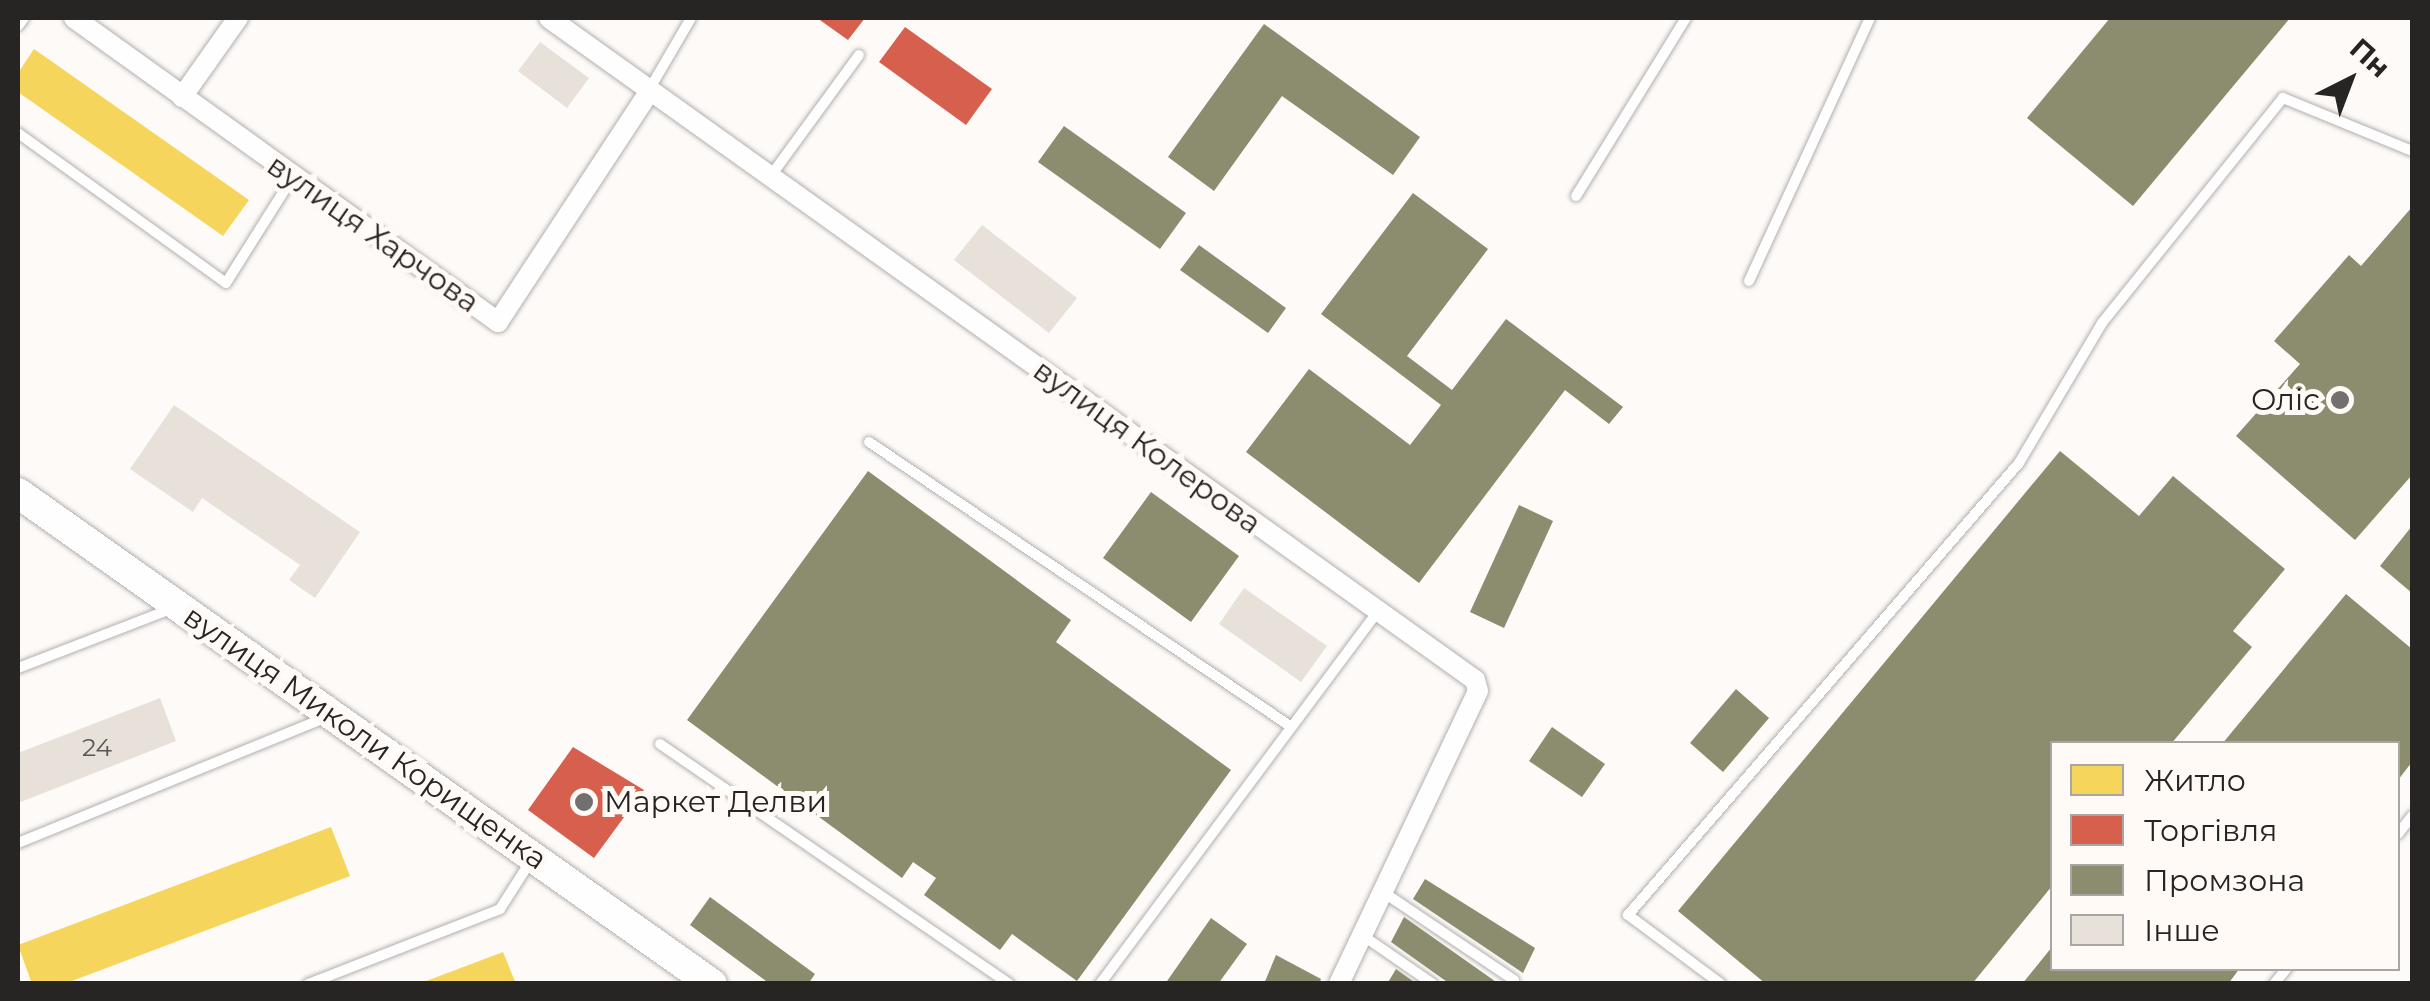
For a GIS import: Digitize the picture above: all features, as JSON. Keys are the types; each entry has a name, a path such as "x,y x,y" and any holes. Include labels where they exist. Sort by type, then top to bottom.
{"street":[{"name":"вулиця Харчова","path":"74,18 292,178 498,322 649,92"},
{"path":"182,97 238,18"},
{"name":"вулиця Колерова","path":"549,18 1475,680 1478,691 1339,984"},
{"name":"вулиця Миколи Корищенка","path":"18,493 533,857 679,968 712,984"}],"lane":[{"path":"18,26 24,18"},
{"path":"649,92 691,18"},
{"path":"1576,196 1686,18"},
{"path":"1749,281 1870,18"},
{"path":"770,178 859,55"},
{"path":"1721,984 1628,915 2020,463 2102,323 2283,98 2412,152"},
{"path":"18,133 226,283 292,178"},
{"path":"869,442 1290,726"},
{"path":"18,668 178,606"},
{"path":"1100,984 1378,612"},
{"path":"18,843 332,714"},
{"path":"660,744 1009,984"},
{"path":"308,984 500,909 533,857"},
{"path":"1383,892 1514,980"},
{"path":"1362,935 1434,984"}],"building: Житло":[{"path":"34,49 249,200 223,236 18,92 18,73"},
{"path":"331,827 350,876 64,984 32,984 18,945"},
{"path":"503,952 516,984 421,983"}],"building: Торгівля":[{"path":"817,18 865,18 848,40"},
{"path":"905,27 992,89 966,125 879,62"},
{"name":"Маркет Делви","path":"573,747 644,790 594,858 528,810"}],"building: Промзона":[{"path":"2110,18 2290,18 2133,206 2027,118"},
{"path":"1264,24 1420,137 1393,175 1282,96 1214,191 1168,157"},
{"path":"1064,126 1186,213 1160,249 1038,162"},
{"path":"1413,193 1488,249 1407,356 1452,390 1506,319 1623,407 1609,424 1565,390 1419,583 1246,452 1309,369 1410,445 1441,405 1321,314"},
{"name":"Оліс","path":"2412,207 2412,475 2355,540 2236,436 2300,364 2274,341 2349,255 2361,266"},
{"path":"1199,245 1286,308 1268,333 1180,270"},
{"path":"2060,451 2139,516 2173,476 2285,569 2233,631 2252,647 2174,741 2050,741 2050,888 1972,984 1766,984 1678,911"},
{"path":"868,471 1071,620 1056,642 1231,770 1077,981 1012,934 1000,950 924,895 936,878 913,862 902,878 687,720"},
{"path":"1151,492 1239,556 1191,622 1103,558"},
{"path":"1519,505 1553,521 1504,628 1470,612"},
{"path":"2412,526 2412,593 2380,566"},
{"path":"2346,594 2412,649 2412,762 2400,777 2400,741 2224,741"},
{"path":"1736,689 1769,718 1723,772 1690,743"},
{"path":"1552,727 1605,764 1582,797 1529,761"},
{"path":"1425,879 1535,948 1523,973 1413,899"},
{"path":"710,897 815,974 808,984 770,984 690,925"},
{"path":"1404,917 1499,984 1450,984 1391,942"},
{"path":"1211,918 1247,944 1218,984 1165,984"},
{"path":"2050,949 2050,971 2238,971 2228,984 2022,984"},
{"path":"1276,955 1321,979 1319,984 1264,984"},
{"path":"1396,969 1417,984 1387,984"}],"building: Інше":[{"path":"540,42 589,78 567,108 518,71"},
{"path":"982,225 1077,298 1049,333 954,260"},
{"path":"174,405 360,532 315,598 289,580 300,565 202,498 193,512 130,469"},
{"path":"1244,588 1327,646 1301,682 1219,624"},
{"path":"160,698 176,741 18,803 18,753"}],"place":[{"name":"Оліс","path":"2340,400"},
{"name":"Маркет Делви","path":"584,802"}]}
